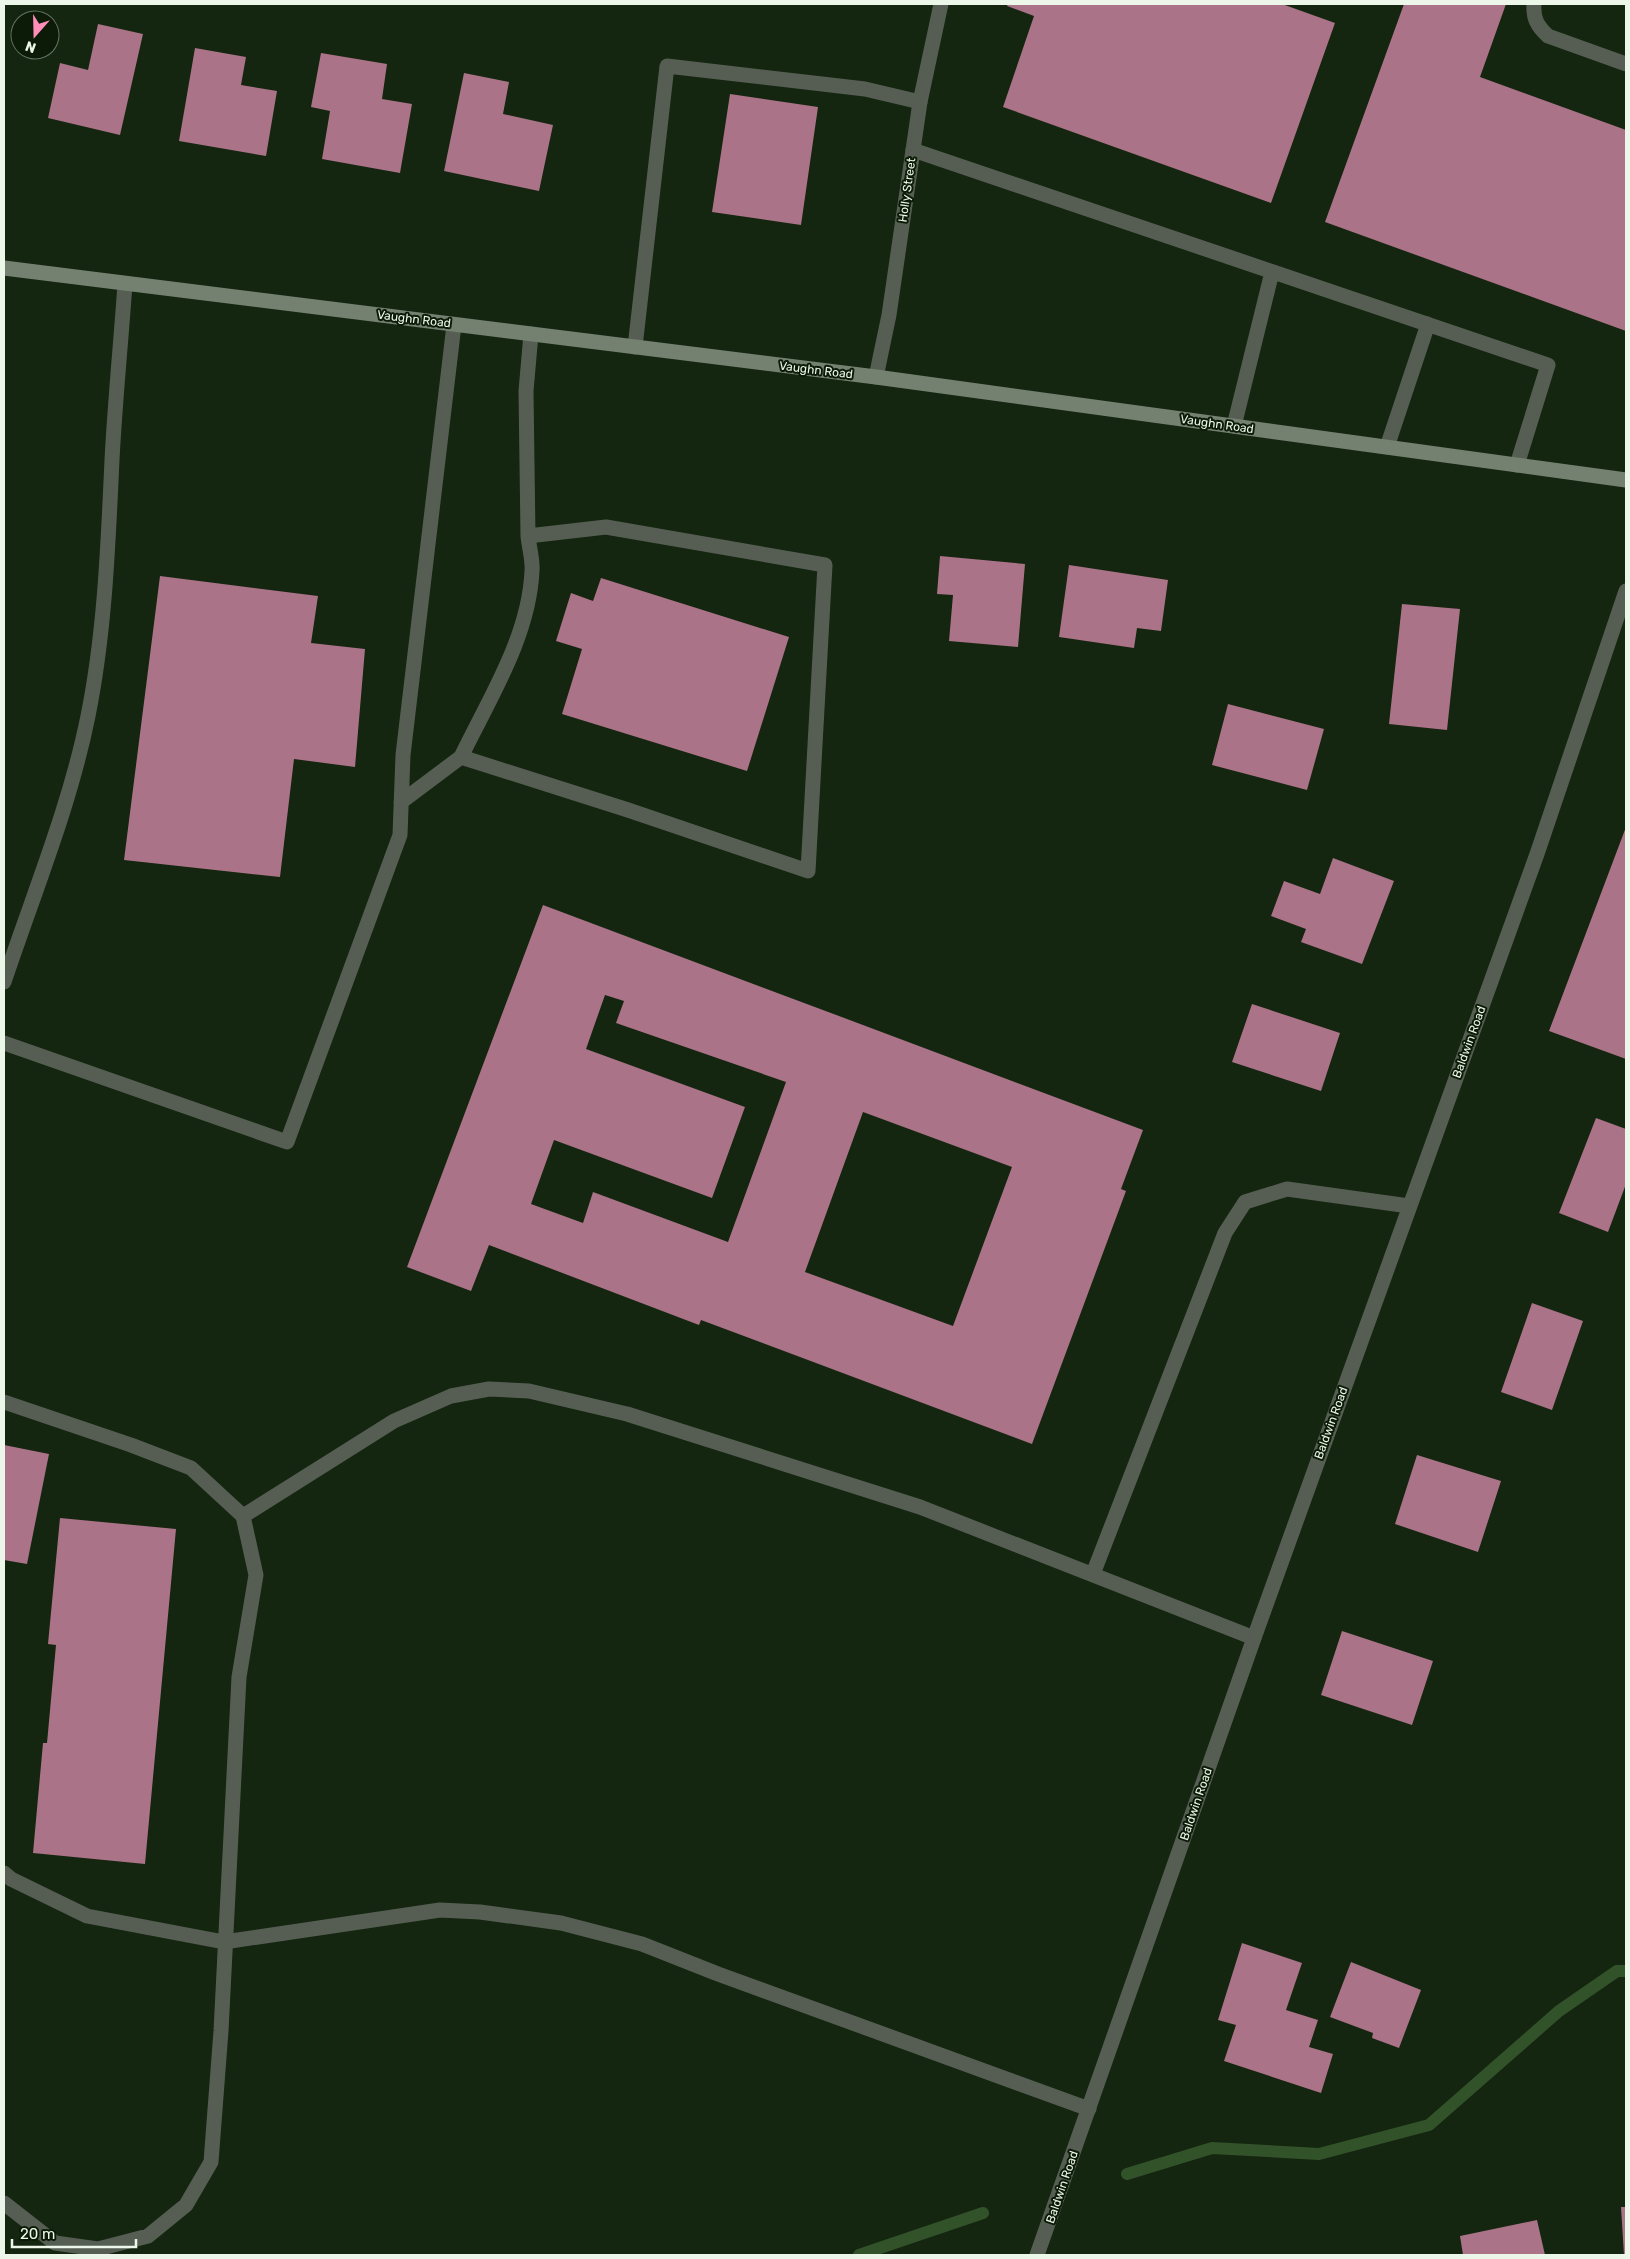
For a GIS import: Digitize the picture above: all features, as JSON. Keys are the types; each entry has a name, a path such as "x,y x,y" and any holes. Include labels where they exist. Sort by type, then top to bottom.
{"street":[{"name":"Holly Street","path":"876,377 889,315 920,102 942,4"},
{"path":"1534,4 1533,15 1539,28 1548,36 1626,64"},
{"path":"635,347 667,66 865,89 920,102"},
{"path":"913,150 1548,365 1517,465"},
{"name":"Vaughn Road","path":"4,268 876,377 1626,480"},
{"path":"1234,426 1272,272"},
{"path":"4,982 71,784 88,718 96,675 106,592 112,460 125,284"},
{"path":"4,1044 287,1142 400,834 403,755 454,324"},
{"path":"1387,447 1428,324"},
{"path":"401,802 461,757 512,652 526,607 532,570 528,536 526,391 532,334"},
{"path":"461,757 628,810 808,871 825,564 606,527 528,536"},
{"name":"Baldwin Road","path":"1038,2255 1254,1638 1536,854 1626,591"},
{"path":"1093,1574 1225,1233 1245,1202 1287,1189 1409,1206"},
{"path":"243,1516 394,1421 450,1396 489,1389 529,1391 627,1414 920,1507 1254,1638"},
{"path":"4,1402 131,1445 191,1468 243,1516 256,1575 240,1677 211,2162 186,2205 148,2236 98,2249 55,2243 4,2203"},
{"path":"4,1873 11,1879 87,1916 224,1942 440,1910 480,1912 562,1923 642,1944 718,1974 1089,2109"}],"building":[{"path":"1008,4 1282,4 1335,23 1271,203 1003,107 1034,16 1007,6"},
{"path":"1404,4 1506,4 1480,77 1626,130 1626,331 1325,222"},
{"path":"98,24 143,34 120,135 48,118 60,63 88,70"},
{"path":"195,48 246,57 241,85 277,91 266,156 179,141"},
{"path":"321,53 387,64 382,99 412,104 400,173 322,159 330,111 311,107"},
{"path":"464,73 509,82 503,114 553,125 539,191 444,171"},
{"path":"730,94 818,107 801,225 712,212"},
{"path":"940,556 1025,564 1018,647 949,641 953,595 937,594"},
{"path":"1069,565 1168,580 1161,631 1137,628 1134,648 1059,637"},
{"path":"160,576 318,596 311,643 365,649 355,767 294,759 280,877 124,860"},
{"path":"601,578 789,637 747,771 562,714 582,649 556,641 571,593 593,601"},
{"path":"1402,604 1460,609 1447,730 1389,724"},
{"path":"1228,704 1324,729 1307,790 1212,765"},
{"path":"1626,827 1626,1059 1549,1031"},
{"path":"1333,858 1394,881 1362,964 1301,942 1306,929 1271,916 1284,881 1320,894"},
{"path":"543,905 1143,1130 1121,1189 1126,1191 1032,1444 701,1320 699,1325 489,1245 471,1291 407,1267","holes":["605,995 624,1001 616,1023 786,1082 728,1242 593,1192 583,1223 531,1204 554,1140 712,1198 745,1107 586,1049","863,1112 1012,1167 953,1326 805,1272"]},
{"path":"1252,1004 1340,1033 1321,1091 1232,1062"},
{"path":"1596,1118 1626,1129 1626,1184 1608,1232 1559,1213"},
{"path":"1532,1303 1583,1321 1552,1410 1501,1392"},
{"path":"4,1445 49,1454 27,1564 4,1560"},
{"path":"1417,1455 1501,1481 1478,1552 1395,1524"},
{"path":"60,1518 176,1529 145,1864 33,1853 43,1743 47,1743 56,1645 48,1644"},
{"path":"1342,1631 1433,1661 1412,1725 1321,1695"},
{"path":"1242,1943 1302,1963 1286,2010 1318,2020 1309,2047 1333,2054 1321,2093 1224,2061 1236,2025 1218,2020"},
{"path":"1351,1962 1421,1990 1399,2048 1372,2038 1373,2033 1330,2017"},
{"path":"1621,2207 1626,2207 1626,2255 1624,2255"},
{"path":"1537,2220 1545,2255 1463,2255 1460,2236"}],"waterway":[{"path":"1127,2174 1212,2148 1319,2154 1429,2125 1559,2011 1617,1971 1626,1971"},
{"path":"859,2255 983,2213"}]}
